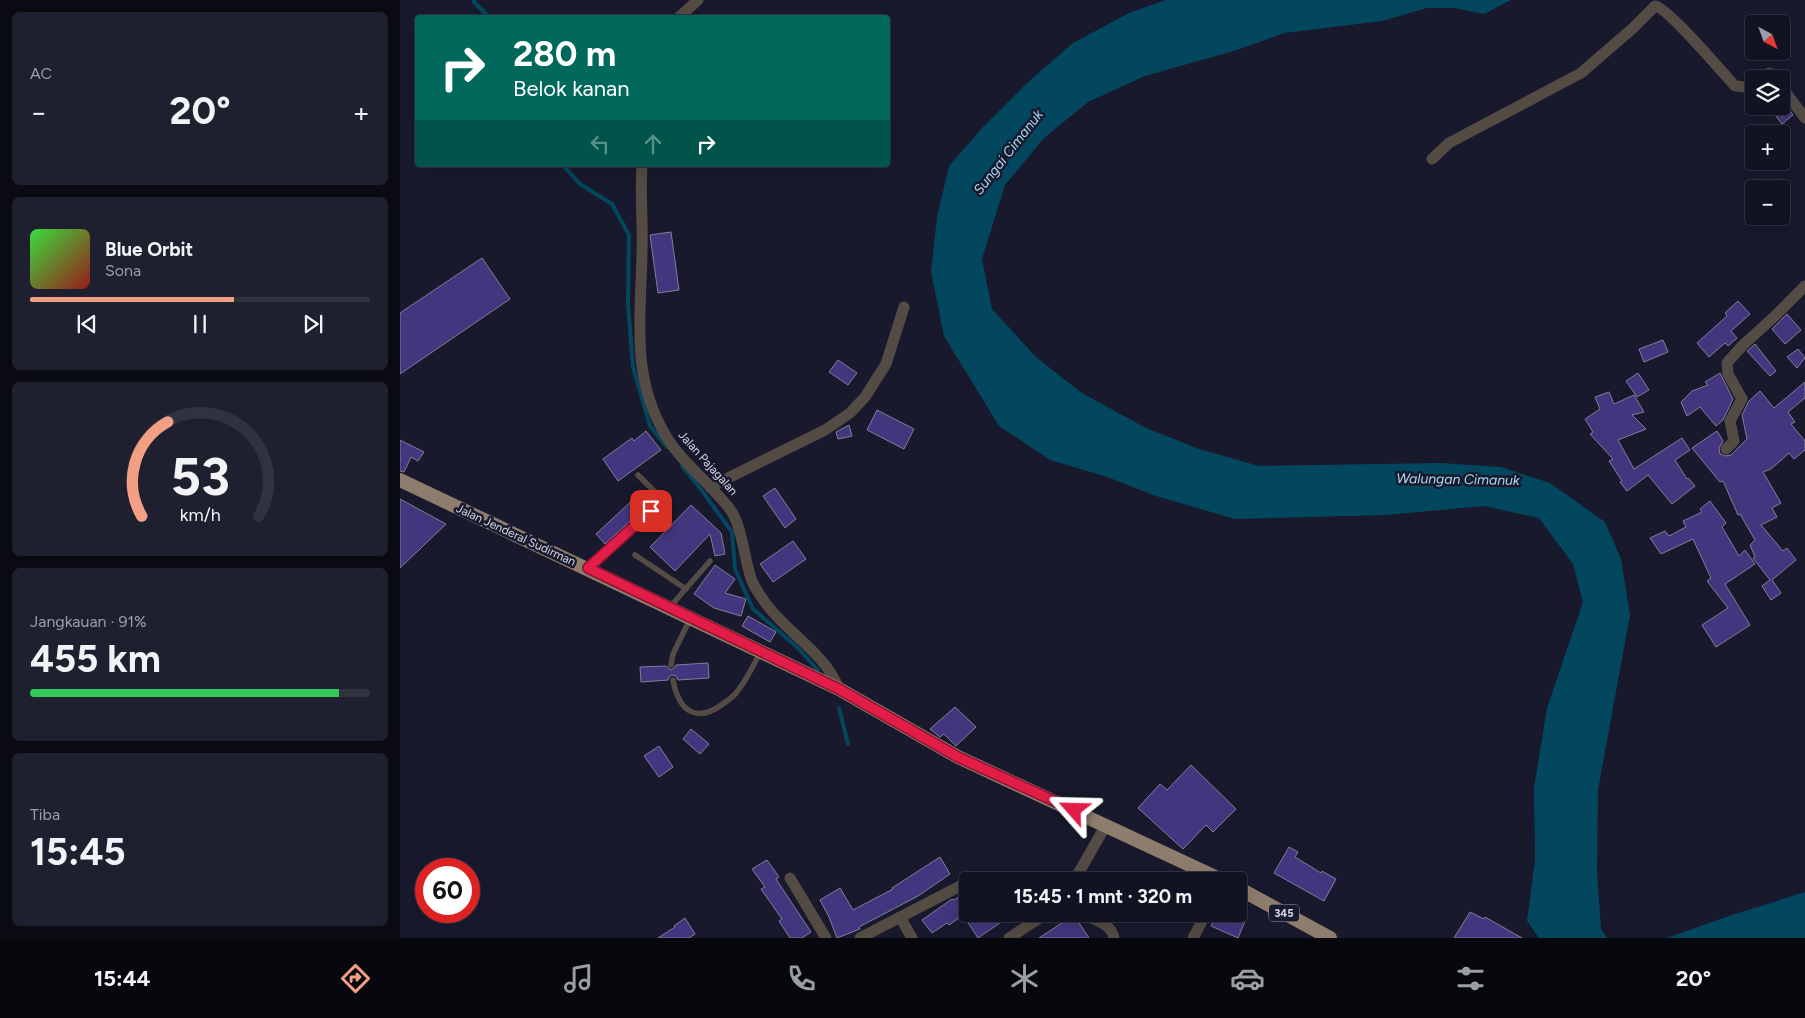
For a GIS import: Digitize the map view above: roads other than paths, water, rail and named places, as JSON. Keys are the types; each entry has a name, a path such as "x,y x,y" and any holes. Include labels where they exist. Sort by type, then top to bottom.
{"main road":[{"name":"Jalan Jenderal Sudirman","path":"400,480 839,689 958,757 1205,872"},
{"name":"345","path":"1247,893 1330,938"}],"street":[{"path":"681,15 698,0"},
{"path":"1432,159 1449,143 1582,73 1655,6 1658,6 1672,19 1735,86 1745,87"},
{"path":"1790,94 1801,103 1805,118"},
{"name":"Jalan Pajagalan","path":"642,167 642,276 639,308 641,364 650,403 665,435 674,448 727,504 734,515 752,582 764,601 773,613 826,665 834,676 839,689"},
{"path":"1726,449 1734,441 1730,422 1742,399 1728,374 1727,363 1742,346 1805,286"},
{"path":"710,487 825,430 850,413 865,396 886,364 904,307"},
{"path":"1079,872 1106,825"},
{"path":"790,878 826,938"},
{"path":"860,938 959,887"},
{"path":"900,917 912,938"},
{"path":"1009,938 1034,922"},
{"path":"1099,922 1112,931 1114,938"},
{"path":"1193,938 1202,922"}],"lane":[{"path":"588,568 664,500 638,475"},
{"path":"635,555 686,589"},
{"path":"669,608 710,561"},
{"path":"671,665 673,654 691,617"},
{"path":"673,680 675,692 686,709 699,714 713,711 736,694 762,651"}],"water":[{"path":"1166,0 1511,0 1484,14 1455,8 1427,8 1382,21 1285,33 1237,50 1145,76 1088,102 1044,138 1005,185 982,259 992,309 1037,358 1082,393 1146,428 1199,449 1259,466 1441,463 1501,467 1550,483 1605,522 1621,559 1630,615 1598,790 1597,873 1601,929 1607,938 1539,938 1527,921 1535,860 1534,788 1547,708 1583,602 1573,564 1539,518 1484,506 1387,515 1235,519 1156,496 1107,477 1050,460 999,426 944,336 931,272 937,217 949,166 983,127 1027,83 1073,43 1129,13"},
{"path":"1805,892 1805,938 1667,938 1732,915"}],"waterway":[{"path":"474,0 487,15"},
{"path":"565,167 580,184 612,204 629,235 628,304 633,367 650,426 667,447"},
{"path":"682,466 732,532 735,569 753,609 797,647 818,670"},
{"path":"839,708 848,744"}],"water label":[{"name":"Sungai Cimanuk","path":"1008,152"},
{"name":"Walungan Cimanuk","path":"1458,479"}]}
